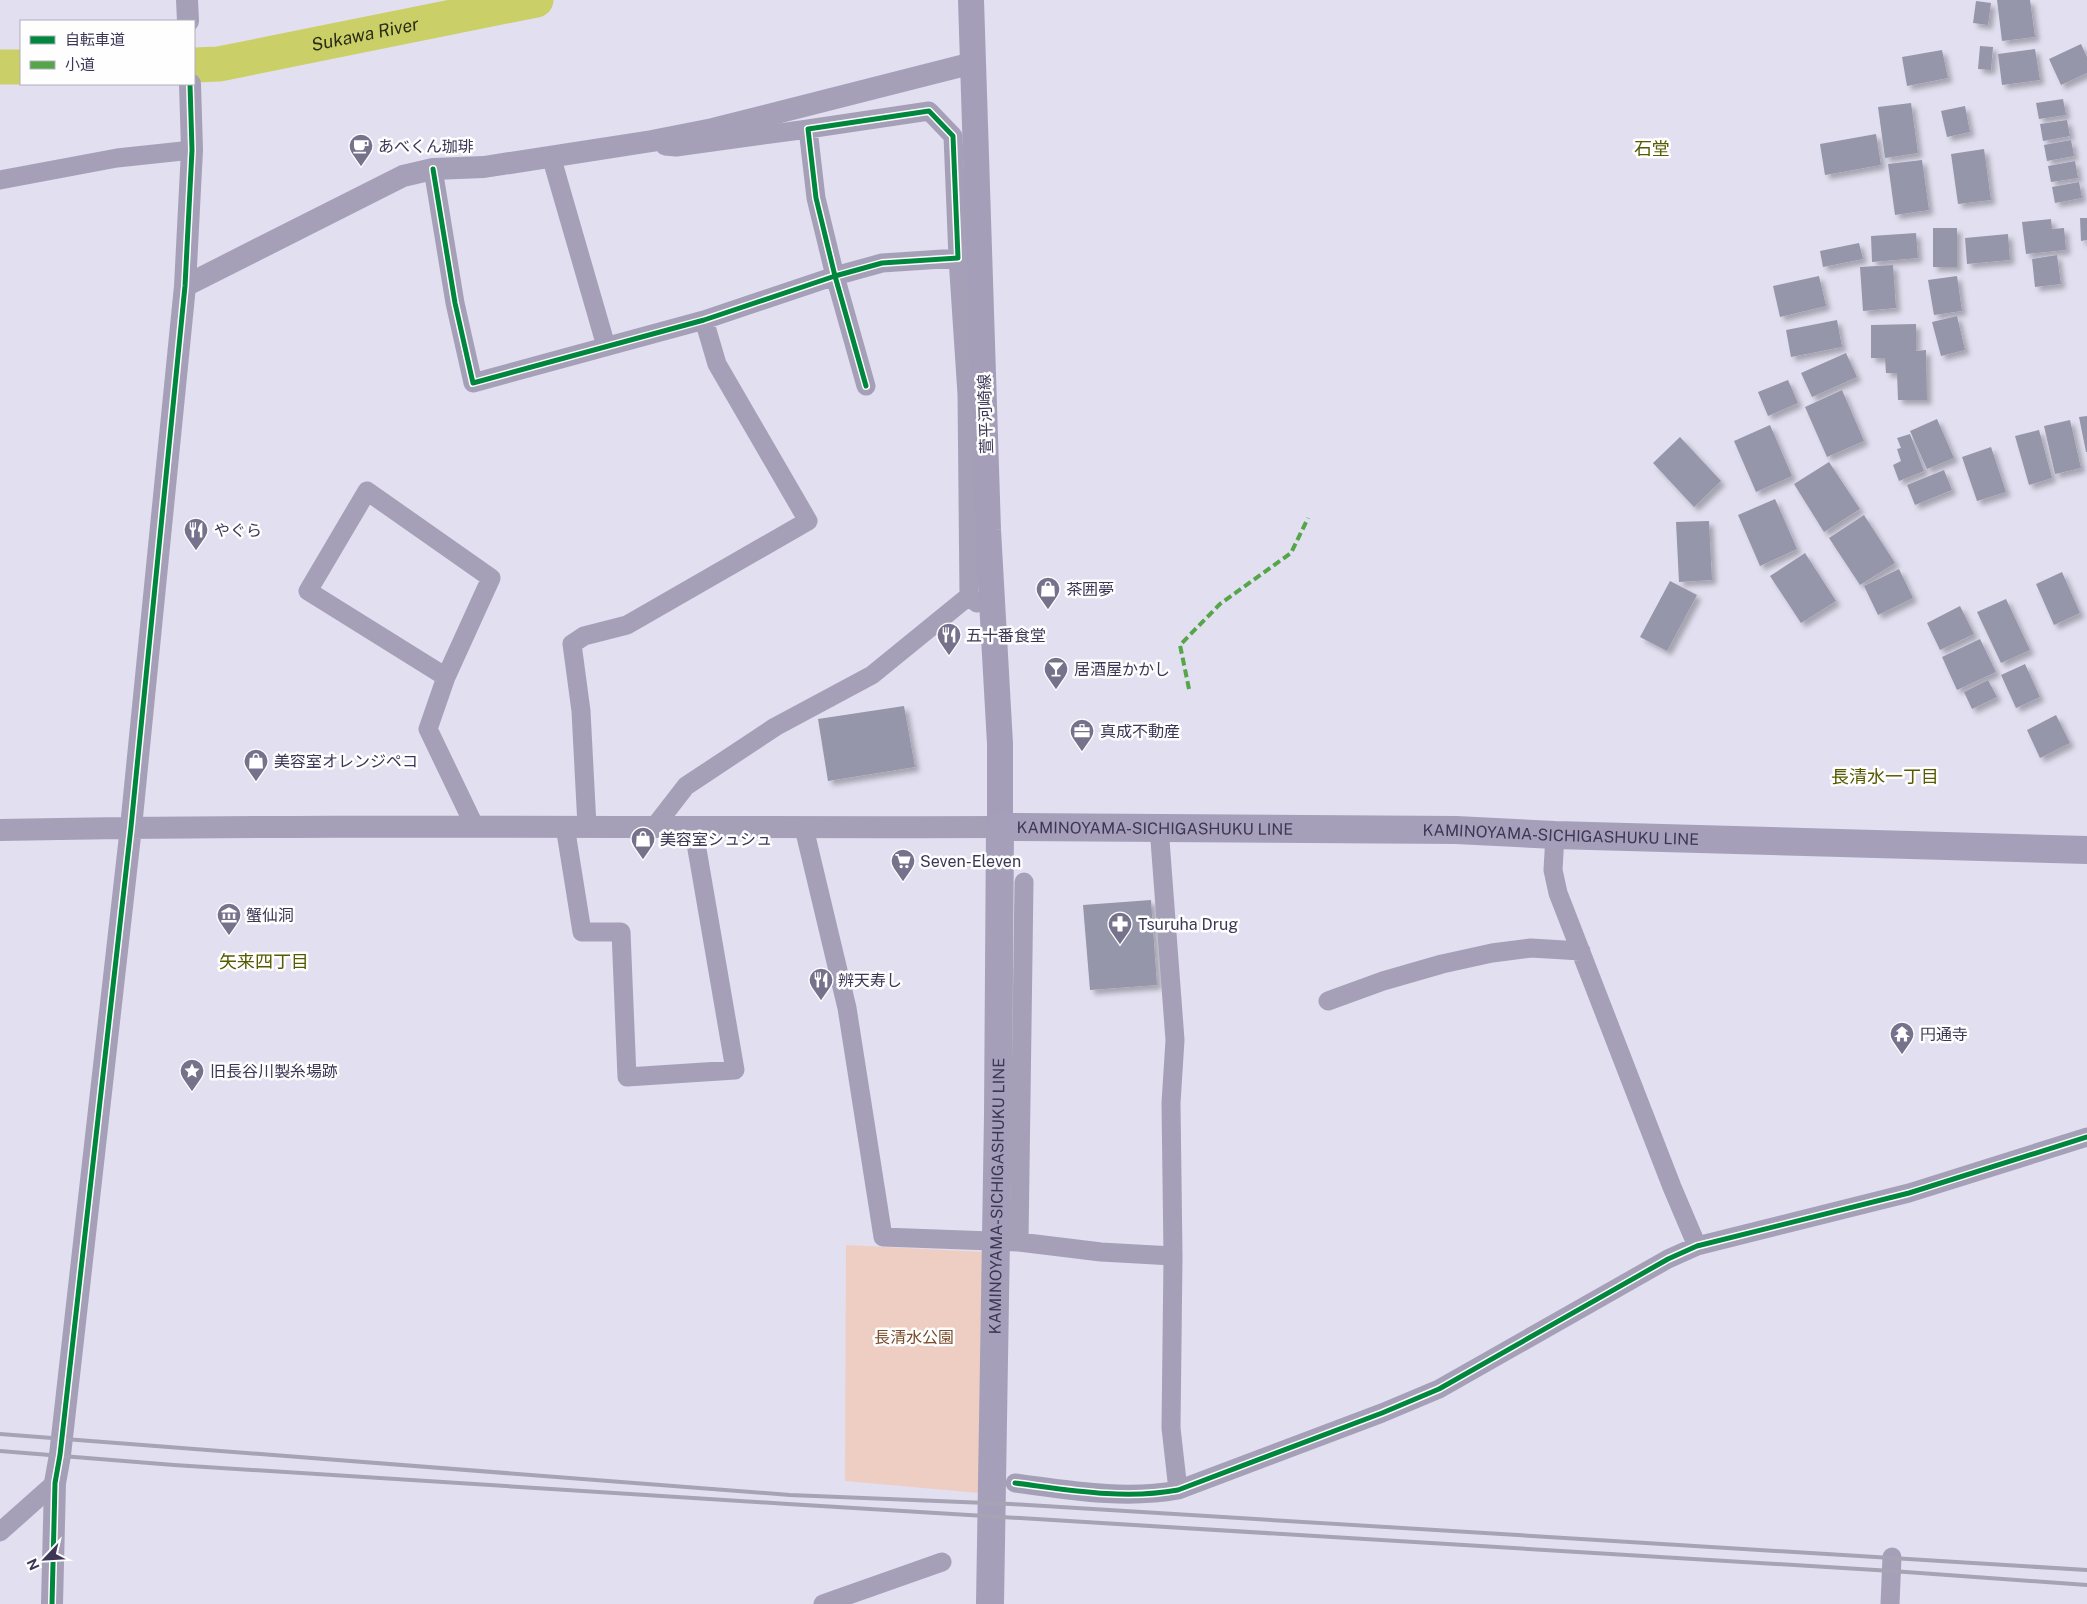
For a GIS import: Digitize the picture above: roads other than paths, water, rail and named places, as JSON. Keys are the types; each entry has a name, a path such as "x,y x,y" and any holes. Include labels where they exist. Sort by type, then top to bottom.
{"main road":[{"name":"萱平河崎線","path":"971,0 988,510 1000,744 1000,827"},
{"name":"KAMINOYAMA-SICHIGASHUKU LINE","path":"990,1604 997,1196 1000,827 1456,830 1555,835 2087,850"}],"street":[{"path":"188,0 188,20"},
{"path":"185,286 403,176 432,169 484,167 635,143 713,128 973,63"},
{"path":"52,1604 55,1483 60,1455 131,827 185,286 192,150 190,85"},
{"path":"635,143 676,147 929,111 953,136 958,258 967,394 969,596"},
{"path":"808,129 816,198 835,276 866,386"},
{"path":"0,180 117,158 192,150"},
{"path":"551,156 606,346"},
{"path":"432,169 455,303 473,383 704,320 835,276 882,263 958,258"},
{"path":"693,826 735,1070 627,1077 621,932 582,932 576,826 581,712 572,644 584,636 627,625 808,521 717,364 704,320"},
{"path":"446,677 308,591 367,491 491,578 446,677 428,729 475,827"},
{"path":"969,596 993,614"},
{"path":"655,826 686,786 775,727 872,675 969,596"},
{"path":"0,830 131,827 1000,827"},
{"path":"1159,827 1175,1040 1171,1103 1173,1256 1171,1428 1178,1490"},
{"path":"804,828 847,1008 883,1237 1019,1242 1101,1252 1173,1256"},
{"path":"1555,835 1553,870 1558,893 1672,1187 1697,1246"},
{"path":"1019,1242 1024,882"},
{"path":"1328,1001 1392,979 1492,953 1531,948 1581,951"},
{"path":"1015,1483 1092,1493 1154,1494 1178,1490 1382,1413 1439,1389 1668,1259 1697,1246 1909,1193 2087,1137"},
{"path":"0,1532 55,1483"},
{"path":"1890,1604 1892,1557"},
{"path":"823,1604 942,1562"}],"waterway":[{"name":"Sukawa River","path":"195,65 219,64 536,0"},
{"name":"Sukawa River","path":"0,67 20,67"}],"railway":[{"path":"0,1434 790,1495 1011,1504 2087,1570"},
{"path":"0,1451 174,1465 1892,1571 2087,1585"}],"place":[{"name":"あべくん珈琲","path":"361,167"},
{"name":"やぐら","path":"196,551"},
{"name":"茶囲夢","path":"1048,610"},
{"name":"五十番食堂","path":"949,656"},
{"name":"居酒屋かかし","path":"1056,690"},
{"name":"真成不動産","path":"1082,752"},
{"name":"美容室オレンジペコ","path":"256,782"},
{"name":"美容室シュシュ","path":"643,860"},
{"name":"Seven-Eleven","path":"903,882"},
{"name":"蟹仙洞","path":"229,936"},
{"name":"Tsuruha Drug","path":"1120,945"},
{"name":"辨天寿し","path":"821,1001"},
{"name":"円通寺","path":"1902,1055"},
{"name":"旧長谷川製糸場跡","path":"192,1092"}],"district":[{"name":"石堂","path":"1652,149"},
{"name":"長清水一丁目","path":"1885,777"},
{"name":"矢来四丁目","path":"264,962"}],"park label":[{"name":"長清水公園","path":"914,1337"}]}
